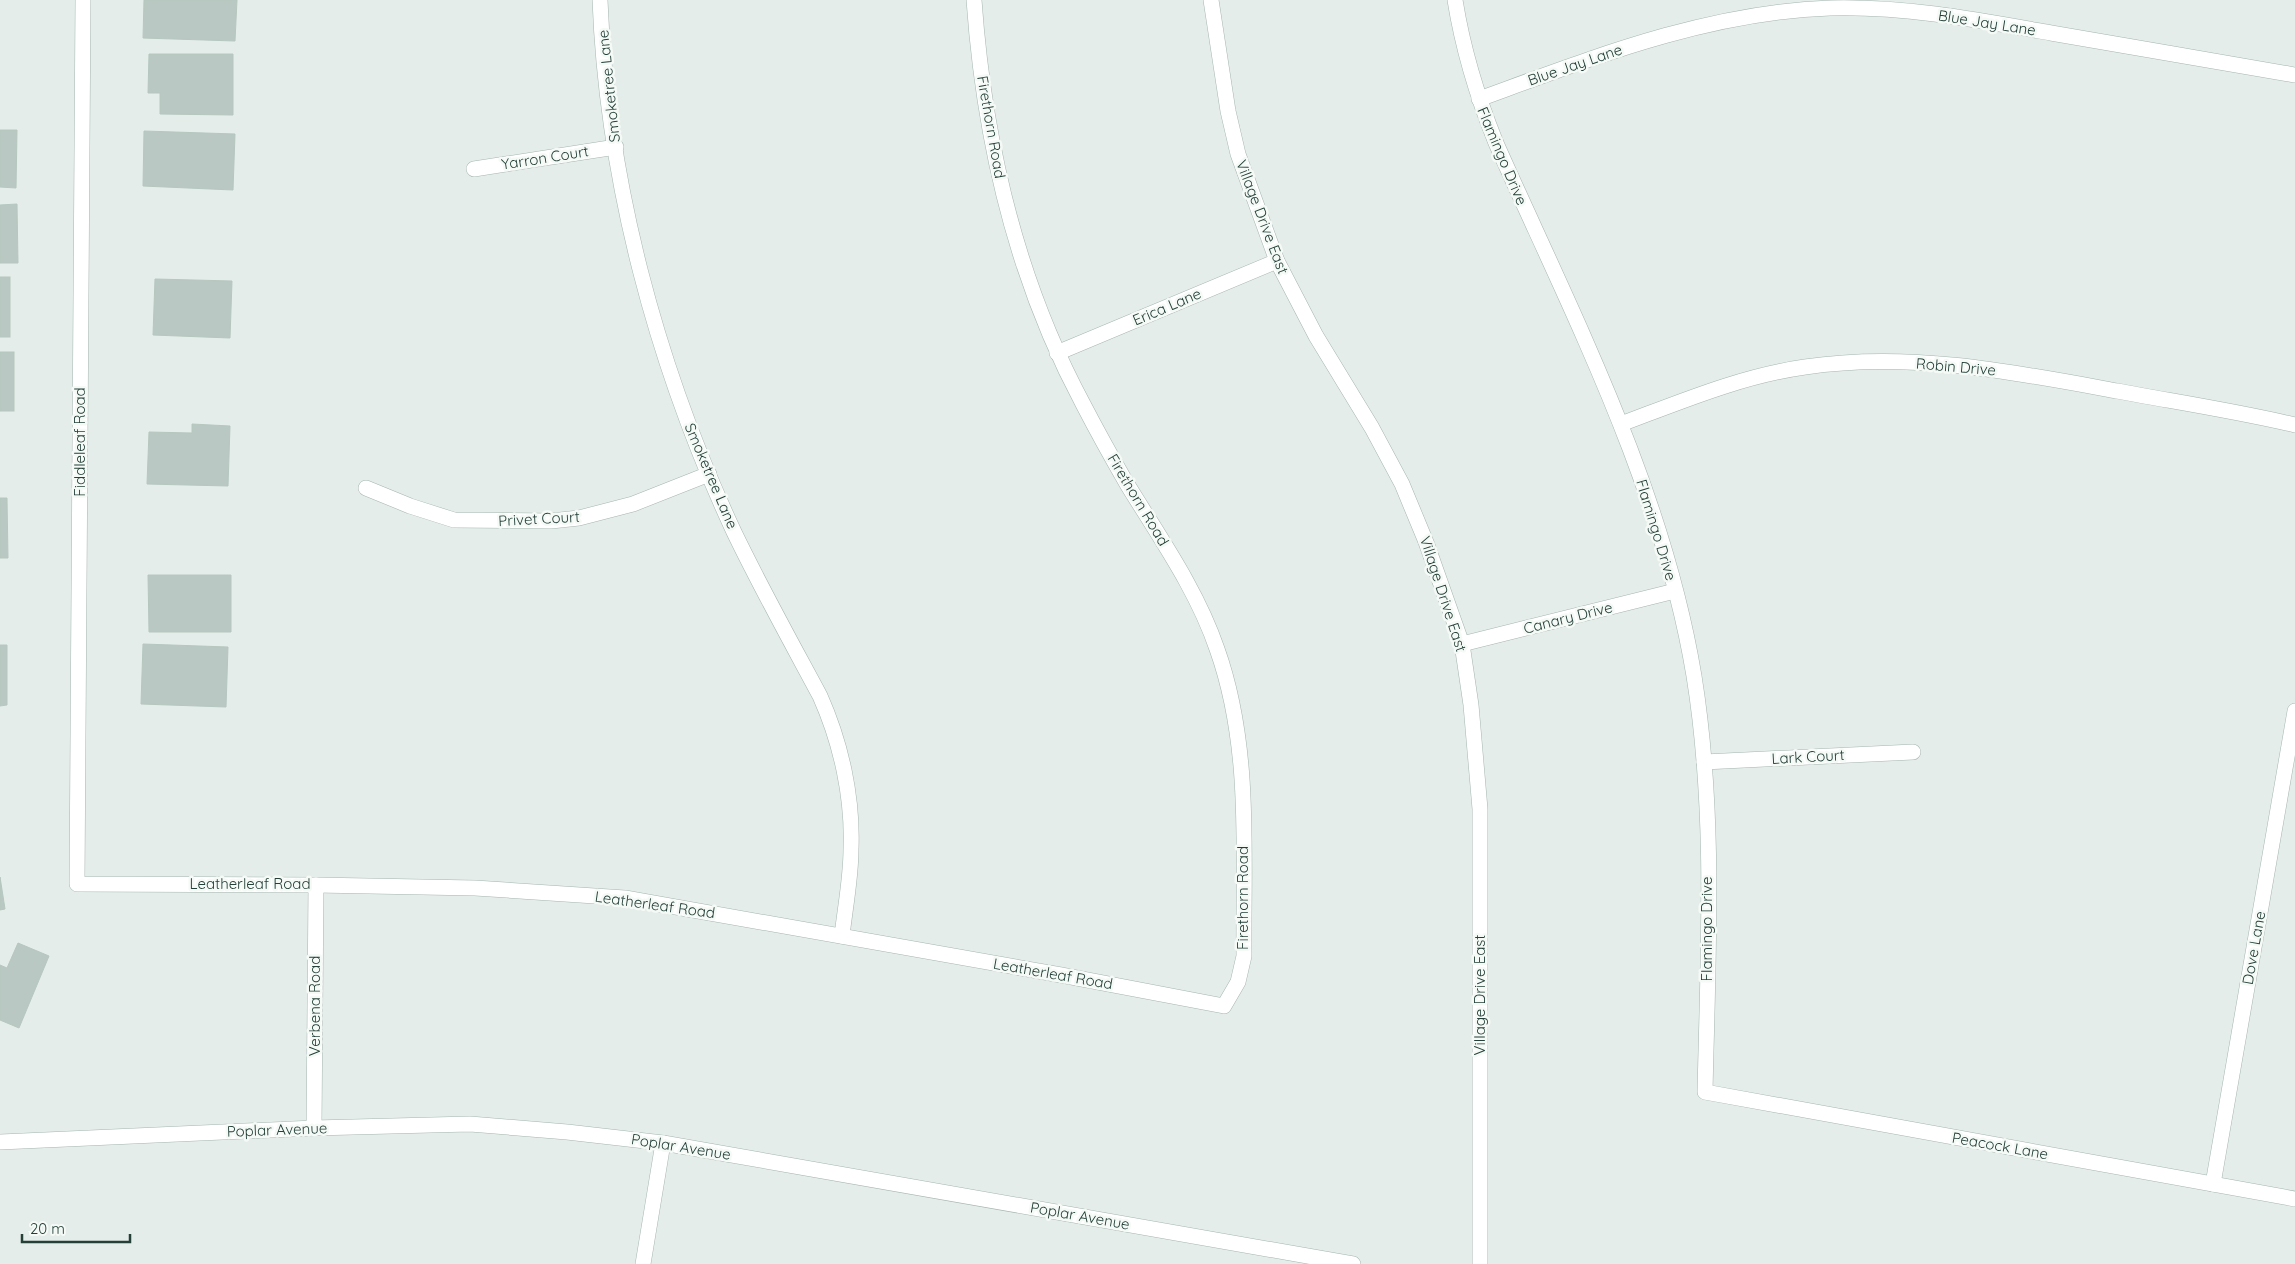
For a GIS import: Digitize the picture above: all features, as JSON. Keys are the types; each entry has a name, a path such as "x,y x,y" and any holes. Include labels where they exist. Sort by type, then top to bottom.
{"street":[{"name":"Fiddleleaf Road","path":"77,884 84,0"},
{"name":"Smoketree Lane","path":"600,0 608,92 628,213 643,280 683,408 709,474 739,540 820,696 832,724 847,787 852,849 842,936"},
{"name":"Firethorn Road","path":"974,0 983,83 1003,196 1028,279 1058,353 1126,482 1198,603 1217,649 1230,692 1237,730 1242,779 1244,956 1238,982 1224,1006"},
{"name":"Village Drive East","path":"1211,0 1223,84 1238,154 1277,261 1316,336 1372,428 1402,484 1426,542 1462,644 1471,705 1480,826 1480,1264"},
{"name":"Flamingo Drive","path":"1455,0 1464,50 1479,99 1496,143 1621,424 1650,502 1675,591 1693,673 1704,762 1709,919 1704,1092"},
{"name":"Blue Jay Lane","path":"1479,99 1597,56 1713,23 1830,4 1955,16 2295,75"},
{"name":"Yarron Court","path":"474,169 616,147"},
{"name":"Erica Lane","path":"1058,353 1277,261"},
{"name":"Robin Drive","path":"1621,424 1704,393 1804,366 1894,362 1944,364 2008,371 2295,425"},
{"name":"Privet Court","path":"366,488 410,506 454,520 550,521 579,518 633,504 709,474"},
{"name":"Canary Drive","path":"1462,644 1675,591"},
{"name":"Dove Lane","path":"2213,1184 2295,711"},
{"name":"Lark Court","path":"1704,762 1912,752"},
{"name":"Leatherleaf Road","path":"77,884 316,884 475,888 625,898 1061,975 1224,1006"},
{"name":"Verbena Road","path":"314,1128 316,884"},
{"name":"Peacock Lane","path":"1704,1092 2295,1199"},
{"name":"Poplar Avenue","path":"0,1142 314,1128 470,1124 567,1132 663,1143 1353,1264"},
{"path":"643,1264 663,1143"}],"building":[{"path":"144,0 237,0 235,41 143,38"},
{"path":"149,54 233,54 233,115 160,114 160,93 148,93"},
{"path":"0,130 17,130 16,188 0,187"},
{"path":"144,131 235,134 233,190 143,186"},
{"path":"17,204 18,263 0,263 0,205"},
{"path":"0,277 10,277 10,337 0,337"},
{"path":"155,279 232,281 230,338 153,335"},
{"path":"0,352 14,352 14,411 0,411"},
{"path":"192,424 230,426 228,486 147,484 149,432 192,433"},
{"path":"0,498 7,498 8,558 0,558"},
{"path":"148,575 231,575 231,632 149,632"},
{"path":"143,644 228,647 226,707 141,704"},
{"path":"0,645 7,645 7,705 0,706"},
{"path":"0,877 5,909 0,910"},
{"path":"18,943 49,956 19,1028 0,1020 0,965 7,968"}]}
